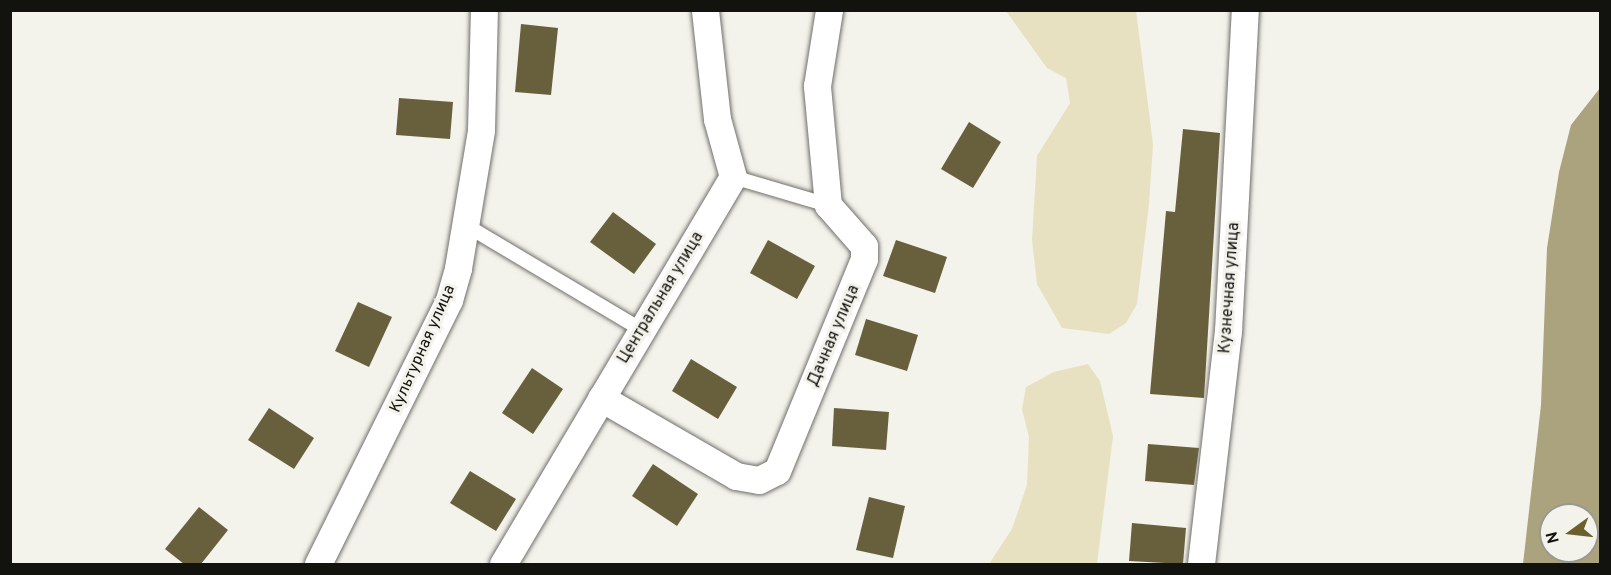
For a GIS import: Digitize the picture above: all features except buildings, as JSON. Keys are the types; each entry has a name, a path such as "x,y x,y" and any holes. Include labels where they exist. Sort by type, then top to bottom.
{"street":[{"name":"Культурная улица","path":"318,564 448,300 481,130 484,10"},
{"path":"705,10 717,119 733,177"},
{"path":"828,205 817,86 829,10"},
{"name":"Кузнечная улица","path":"1201,564 1228,331 1245,10"},
{"name":"Центральная улица","path":"503,564 640,329 733,177"},
{"name":"Дачная улица","path":"601,398 736,476 759,480 777,471 864,260 864,246 828,205"}],"lane":[{"path":"733,177 828,205"},
{"path":"464,224 640,329"}],"shaded area":[{"path":"1006,11 1136,11 1153,144 1149,204 1137,304 1126,323 1109,334 1062,328 1037,284 1032,240 1037,156 1070,103 1066,78 1047,68"},
{"path":"1600,88 1600,564 1523,564 1541,405 1547,248 1559,172 1571,125"},
{"path":"1088,364 1100,381 1113,436 1097,564 989,564 1012,529 1027,485 1029,437 1022,409 1026,387 1054,372"}]}
